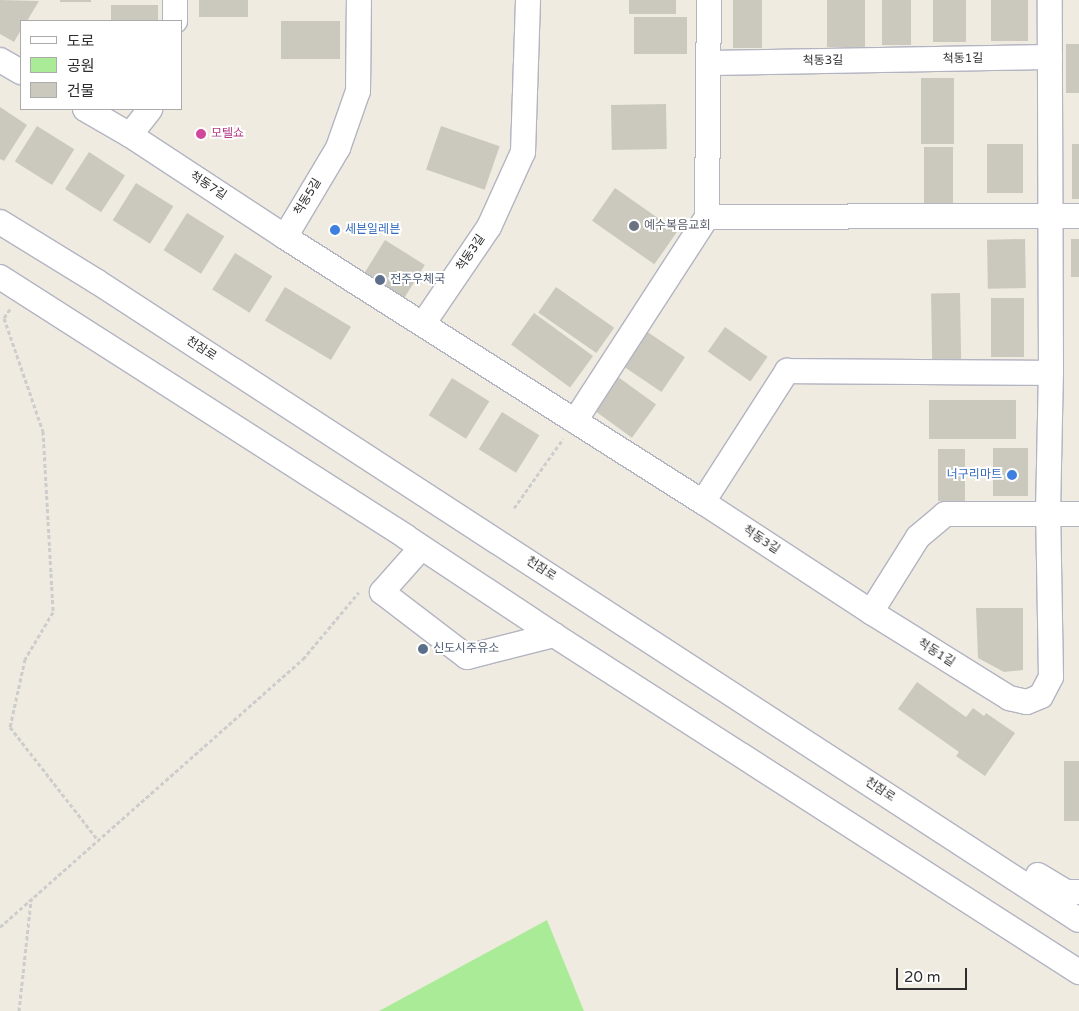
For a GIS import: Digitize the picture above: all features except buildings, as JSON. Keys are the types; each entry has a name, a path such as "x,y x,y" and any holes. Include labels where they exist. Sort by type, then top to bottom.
{"street":[{"path":"175,0 175,20"},
{"name":"척동5길","path":"285,237 338,148 358,91 359,0"},
{"name":"척동3길","path":"528,0 523,152 489,227 423,324 703,502 871,612"},
{"path":"575,421 707,217 710,63 709,0"},
{"name":"척동1길","path":"871,612 1009,698 1027,702 1041,696 1051,678 1048,513 1051,373 1049,215 1050,0"},
{"name":"척동1길","path":"876,60 1050,57"},
{"path":"0,60 20,71"},
{"name":"척동3길","path":"710,63 876,60"},
{"name":"척동7길","path":"87,110 130,135 285,237"},
{"path":"130,135 149,110"},
{"path":"707,217 886,215 1079,216"},
{"name":"천잠로","path":"0,222 113,292 1079,920"},
{"path":"285,237 423,324"},
{"path":"0,277 1079,972"},
{"path":"703,502 787,371 1051,373"},
{"path":"871,612 918,537 945,514 1079,514"},
{"path":"420,548 382,592 467,657 554,635"},
{"path":"1024,884 1032,872 1066,892 1079,892"}],"path":[{"path":"22,291 4,318 43,431 53,612 25,659 10,727 98,840"},
{"path":"514,508 575,421"},
{"path":"0,927 303,659 364,587"},
{"path":"19,1011 31,900"}],"green space":[{"path":"547,920 584,1011 379,1011"}],"place":[{"name":"모텔쇼","path":"201,134"},
{"name":"예수복음교회","path":"634,226"},
{"name":"세븐일레븐","path":"335,230"},
{"name":"전주우체국","path":"380,280"},
{"name":"너구리마트","path":"1012,475"},
{"name":"신도시주유소","path":"423,649"}]}
